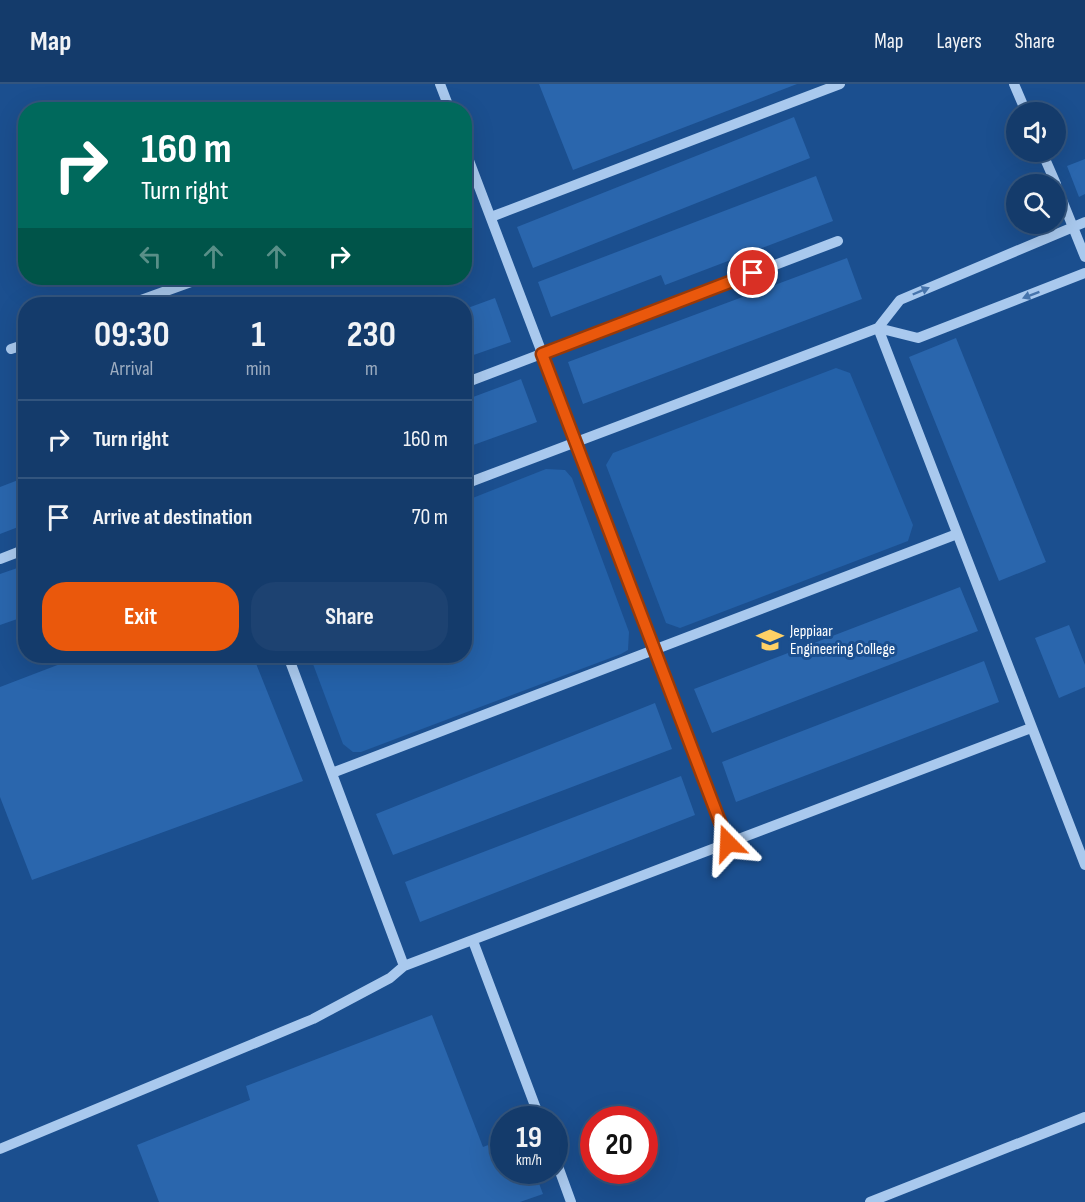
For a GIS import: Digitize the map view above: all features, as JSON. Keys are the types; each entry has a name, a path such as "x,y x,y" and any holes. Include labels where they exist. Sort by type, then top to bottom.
{"lane":[{"path":"440,84 447,102"},
{"path":"490,217 840,84"},
{"path":"1014,84 1022,102"},
{"path":"472,181 490,217 728,843"},
{"path":"1066,210 1085,257"},
{"path":"472,481 878,328 900,300 1085,222"},
{"path":"472,380 838,241"},
{"path":"878,328 918,338 1085,273"},
{"path":"161,297 187,285"},
{"path":"878,328 1030,728 1085,865"},
{"path":"11,349 18,347"},
{"path":"332,773 957,534"},
{"path":"0,559 18,552"},
{"path":"291,663 404,966"},
{"path":"0,1149 313,1019 390,978 404,966 1030,728"},
{"path":"473,941 535,1106"},
{"path":"870,1202 1085,1118"},
{"path":"564,1184 571,1202"}],"shaded area":[{"path":"836,368 850,373 913,525 908,541 680,628 666,623 606,465 613,453"},
{"path":"546,469 565,470 572,478 629,632 628,650 361,752 353,752 343,744 313,663 472,663 472,498"}],"building":[{"path":"539,84 797,84 573,170"},
{"path":"794,117 810,158 533,268 517,227"},
{"path":"1085,159 1085,194 1079,197 1067,166"},
{"path":"816,176 833,221 665,285 661,275 551,317 538,282"},
{"path":"847,258 862,299 583,404 568,362"},
{"path":"495,298 511,342 472,356 472,306"},
{"path":"956,338 1046,562 999,581 909,357"},
{"path":"521,379 537,422 472,445 472,397"},
{"path":"18,480 18,527 0,534 0,487"},
{"path":"18,568 18,619 0,625 0,574"},
{"path":"960,587 978,631 712,733 694,689"},
{"path":"1069,625 1085,665 1085,687 1059,698 1035,638"},
{"path":"984,661 999,702 736,802 722,762"},
{"path":"63,663 256,663 303,781 32,880 0,797 0,687"},
{"path":"655,703 672,749 393,855 376,814"},
{"path":"681,776 695,815 420,922 405,882"},
{"path":"432,1015 483,1147 490,1144 490,1184 539,1184 543,1194 520,1202 159,1202 137,1145 250,1100 246,1086"}],"place":[{"name":"Jeppiaar Engineering College","path":"770,640"}],"route":[{"path":"728,843 542,354 753,273"}]}
